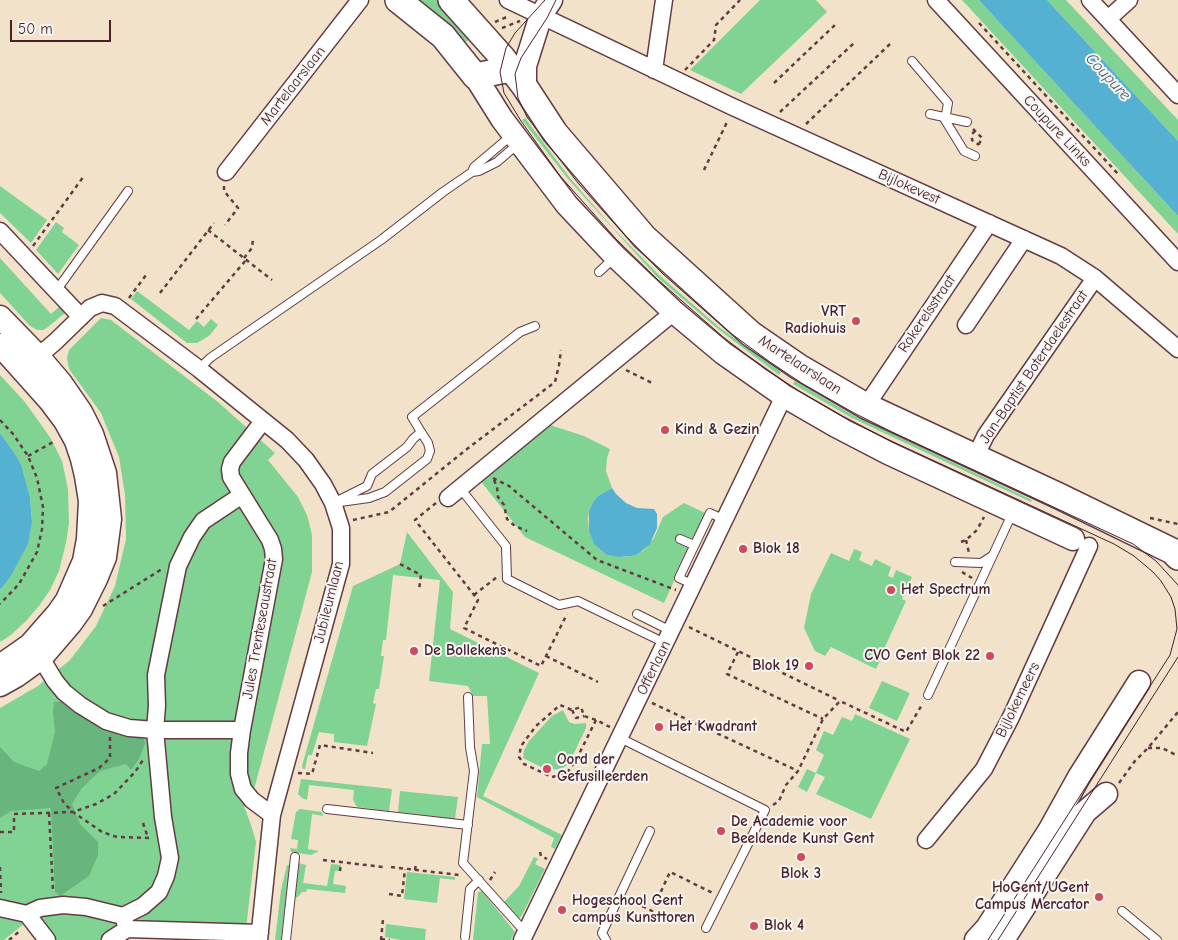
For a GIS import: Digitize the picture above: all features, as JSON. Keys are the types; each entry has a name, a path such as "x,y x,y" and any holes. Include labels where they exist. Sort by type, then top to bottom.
{"main road":[{"path":"398,0 442,36 475,76 520,74"},
{"name":"Martelaarslaan","path":"451,0 520,74 554,133 644,237 751,334 799,367 866,406 1058,496 1175,554"}],"street":[{"name":"Martelaarslaan","path":"226,172 360,0"},
{"path":"654,70 664,0"},
{"name":"Coupure Links","path":"936,0 1178,262"},
{"path":"1090,0 1178,95"},
{"path":"1108,19 1129,0"},
{"path":"513,3 546,8 520,74"},
{"name":"Bijlokevest","path":"546,8 654,70 1061,256 1094,278 1178,349"},
{"path":"475,76 516,138 567,205 674,312 723,353 784,396 836,426 1081,542"},
{"name":"Rokerelsstraat","path":"866,406 989,223"},
{"path":"0,231 81,317"},
{"path":"966,325 1024,239"},
{"name":"Jan-Baptist Boterdaelestraat","path":"975,458 986,435 1013,405 1094,278"},
{"name":"Jubileumlaan","path":"30,363 90,308 102,303 115,306 199,369 287,440 306,460 323,484 333,503 339,523 341,564 272,815 260,937"},
{"path":"454,493 487,476 618,359 674,312"},
{"path":"0,317 30,363 50,401 65,421 76,441 89,493 88,540 84,561 67,600 46,628 30,645 0,666"},
{"path":"0,344 61,383 81,412 92,434 105,473 110,519 105,557 90,593 71,623 41,658 0,685"},
{"name":"Offerlaan","path":"524,937 784,396"},
{"name":"Jules Trenteseaustraat","path":"263,421 232,462 230,469 231,477 270,540 274,559 239,753 239,774 243,788 252,800 272,815"},
{"path":"110,940 125,923 159,892 166,876 170,858 163,817 155,736 156,675 178,566 192,537 203,521 242,495"},
{"name":"Bijlokemeers","path":"926,840 984,769 1011,717 1081,542"},
{"path":"41,658 64,692 80,705 110,722 155,736 242,730"},
{"path":"976,940 987,928 1049,831 1079,777 1139,682"},
{"path":"1003,940 1085,812 1106,794"},
{"path":"1066,800 1085,812"},
{"path":"0,908 27,914 40,908 63,905 86,907 125,923 260,937"},
{"path":"27,914 47,940"}],"lane":[{"path":"912,61 948,103 945,120 964,151 974,155"},
{"path":"930,114 967,122"},
{"path":"199,369 210,358 303,292 382,240 443,192 472,172 479,171 497,162 516,138"},
{"path":"56,291 128,191"},
{"path":"599,272 616,256"},
{"path":"333,503 363,499 385,492 427,459 430,451 428,443 412,417 520,332 535,326"},
{"path":"333,503 367,486 372,474 407,448 413,438 421,432"},
{"path":"454,493 506,546 507,579 559,605 578,601 671,632"},
{"path":"928,694 1014,510"},
{"path":"691,591 679,578 694,545 710,513 725,520"},
{"path":"680,538 694,545"},
{"path":"955,562 981,563 992,556"},
{"path":"637,614 671,632"},
{"path":"468,697 470,747 474,771 464,863 524,937"},
{"path":"621,735 679,772 765,810 706,928"},
{"path":"327,809 468,825"},
{"path":"606,940 602,934 650,831"},
{"path":"286,940 295,857"},
{"path":"465,936 470,889 478,878"},
{"path":"1122,911 1157,940"}],"path":[{"path":"675,80 714,40 716,25 740,0"},
{"path":"492,27 494,23 504,17 515,14 513,3"},
{"path":"496,30 546,8"},
{"path":"978,22 1125,181"},
{"path":"774,83 836,24"},
{"path":"768,123 854,43"},
{"path":"794,135 890,44"},
{"path":"704,170 733,107"},
{"path":"967,122 982,138 974,155"},
{"path":"975,131 972,134 972,140 979,145"},
{"path":"225,225 238,208 224,191 226,172"},
{"path":"24,257 84,176"},
{"path":"160,293 214,223"},
{"path":"208,230 272,280"},
{"path":"196,319 245,259 252,248 253,239"},
{"path":"120,310 146,274"},
{"path":"339,523 389,512 467,449 555,382 561,350"},
{"path":"618,359 627,371 652,383"},
{"path":"0,420 13,434 28,456 36,478 43,508 42,529 37,552 19,584 0,604"},
{"path":"50,434 58,448"},
{"path":"28,456 55,442"},
{"path":"487,476 497,487 498,497 504,505 507,519 515,526 527,531"},
{"path":"487,476 509,486 597,560 671,587 691,591"},
{"path":"454,493 441,499 414,520 478,600 464,628 541,666 569,609 568,603"},
{"path":"961,542 966,540 976,530 991,499"},
{"path":"400,564 421,575 419,590"},
{"path":"102,607 163,569 178,566"},
{"path":"474,594 501,573 507,573"},
{"path":"671,632 738,652 906,732 928,694"},
{"path":"738,652 727,674 823,720"},
{"path":"546,656 598,682"},
{"path":"640,697 798,772"},
{"path":"765,810 779,801 786,785 798,772 823,720 840,701"},
{"path":"584,716 581,708 572,710 560,705 536,726 521,746 519,757 524,764 552,777 567,773 576,760 596,720"},
{"path":"572,710 576,718 584,716 596,720 621,735"},
{"path":"1106,794 1112,793 1135,761 1178,712"},
{"path":"110,722 110,758 99,768 56,788 64,803 73,812 102,832 117,837 148,838 166,835"},
{"path":"0,832 14,832 14,814 73,812 96,804 114,794 135,772 155,736"},
{"path":"284,772 312,774 320,745 373,753"},
{"path":"1148,748 1162,748 1178,756"},
{"path":"49,813 52,876"},
{"path":"143,823 148,838"},
{"path":"323,860 383,867"},
{"path":"340,871 341,862"},
{"path":"415,870 416,864"},
{"path":"0,867 1,878"},
{"path":"391,867 478,878"},
{"path":"389,894 402,896 405,869"},
{"path":"620,896 652,911 670,872 721,897"},
{"path":"652,898 657,900"},
{"path":"384,919 381,939 390,940"}],"green space":[{"path":"419,0 437,0 474,35 466,42"},
{"path":"760,0 816,0 827,12 741,94 690,70"},
{"path":"962,0 979,0 1024,48 1178,216 1178,234"},
{"path":"1047,0 1066,0 1178,120 1178,141"},
{"path":"525,118 570,178 613,228 659,275 719,327 781,372 779,375 718,329 657,277 568,179 522,120"},
{"path":"0,186 47,220 31,243 0,213"},
{"path":"56,222 64,228 62,232 79,245 58,274 36,250"},
{"path":"0,258 51,314 60,306 65,313 43,330 37,330 30,326 0,293"},
{"path":"137,291 189,330 197,321 204,327 211,319 218,325 209,336 197,343 187,343 131,299"},
{"path":"101,318 111,320 218,402 275,453 268,460 298,497 307,515 312,535 312,572 255,786 244,806 256,842 246,929 117,928 102,940 53,940 26,922 4,940 0,940 0,708 38,686 70,660 96,626 115,586 126,539 125,495 119,457 101,413 69,369 67,358 69,350"},
{"path":"0,375 24,401 40,423 51,439 62,461 68,489 69,523 59,571 50,590 26,621 0,642 0,590 9,579 32,522 30,497 21,464 0,433"},
{"path":"795,381 853,415 1032,500 1031,502 852,418 793,384"},
{"path":"550,425 584,436 610,449 606,471 612,488 598,496 593,502 588,518 589,531 594,543 607,555 625,557 638,554 654,538 663,517 684,503 705,513 664,603 525,537 479,479"},
{"path":"407,532 453,592 450,629 539,673 483,796 562,835 555,849 551,847 554,838 477,797 482,744 490,744 487,696 473,696 468,686 429,681 440,580 393,575 386,640 383,640 381,656 384,656 379,689 376,689 373,703 376,704 367,746 334,742 334,734 319,732 312,755 308,755 305,769 303,769 302,766 353,586 400,564"},
{"path":"854,549 862,552 859,560 872,566 875,559 891,567 888,576 893,578 896,570 912,577 902,599 906,601 876,669 831,647 825,656 815,651 804,628 811,594 831,553 849,561"},
{"path":"882,681 910,693 897,721 869,708"},
{"path":"63,701 144,737 145,744 139,759 131,770 126,764 100,771 81,789 72,804 80,824 98,842 98,855 89,876 60,896 55,892 51,808 11,811 0,818 0,747 14,762 39,771 47,764 55,732 54,702"},
{"path":"563,710 569,722 574,724 586,723 586,728 566,766 561,769 547,770 523,758 524,750 529,741 552,716"},
{"path":"855,714 910,739 871,819 816,794 825,777 816,773 824,755 816,750 824,731 833,735 842,717 852,721"},
{"path":"807,769 816,773 807,792 798,787"},
{"path":"301,779 392,789 389,811 357,807 353,800 354,790 309,785 307,800 298,794"},
{"path":"400,791 458,797 455,819 398,812"},
{"path":"300,809 322,812 323,816 312,814 308,849 319,851 311,855 291,852 290,848 297,849 298,840 291,839 296,812"},
{"path":"534,857 538,859 535,864 545,869 519,918 504,902 519,886"},
{"path":"298,863 306,865 303,883 327,886 331,864 341,865 340,871 335,871 333,884 346,886 345,893 307,889 306,892 302,892 297,898 293,895"},
{"path":"287,865 290,865 281,940 275,940 281,890"},
{"path":"407,872 455,877 455,880 440,878 437,903 404,899"},
{"path":"482,891 515,932 511,940 473,940 478,892"},
{"path":"386,924 426,929 425,940 400,940 385,937"}],"water":[{"name":"Coupure","path":"979,0 1047,0 1178,141 1178,216"},
{"path":"0,433 21,464 30,497 32,522 28,544 9,579 0,590"},
{"path":"612,488 626,503 637,508 654,509 657,514 657,528 650,544 638,554 619,557 607,555 594,544 589,531 589,511 598,496"}],"tram line":[{"path":"545,0 515,33 506,48 500,72 504,93 521,121 560,176 616,239 657,279 723,337 765,369 799,391 850,421 889,440 1114,544 1134,556 1153,572 1171,597 1175,609 1177,629 1170,655 988,940"},
{"path":"556,0 547,18 521,58 515,74 518,98 527,117 578,183 663,274 729,332 803,384 892,432 1133,544 1156,561 1178,585"},
{"path":"998,940 1178,657"}],"place":[{"name":"VRT Radiohuis","path":"856,321"},
{"name":"Kind & Gezin","path":"665,430"},
{"name":"Blok 18","path":"743,549"},
{"name":"Het Spectrum","path":"891,590"},
{"name":"De Bollekens","path":"414,651"},
{"name":"CVO Gent Blok 22","path":"990,656"},
{"name":"Blok 19","path":"809,666"},
{"name":"Het Kwadrant","path":"659,727"},
{"name":"Oord der Gefusilleerden","path":"547,769"},
{"name":"De Academie voor Beeldende Kunst Gent","path":"721,831"},
{"name":"Blok 3","path":"801,857"},
{"name":"HoGent/UGent Campus Mercator","path":"1099,897"},
{"name":"Hogeschool Gent campus Kunsttoren","path":"562,910"},
{"name":"Blok 4","path":"754,926"}]}
